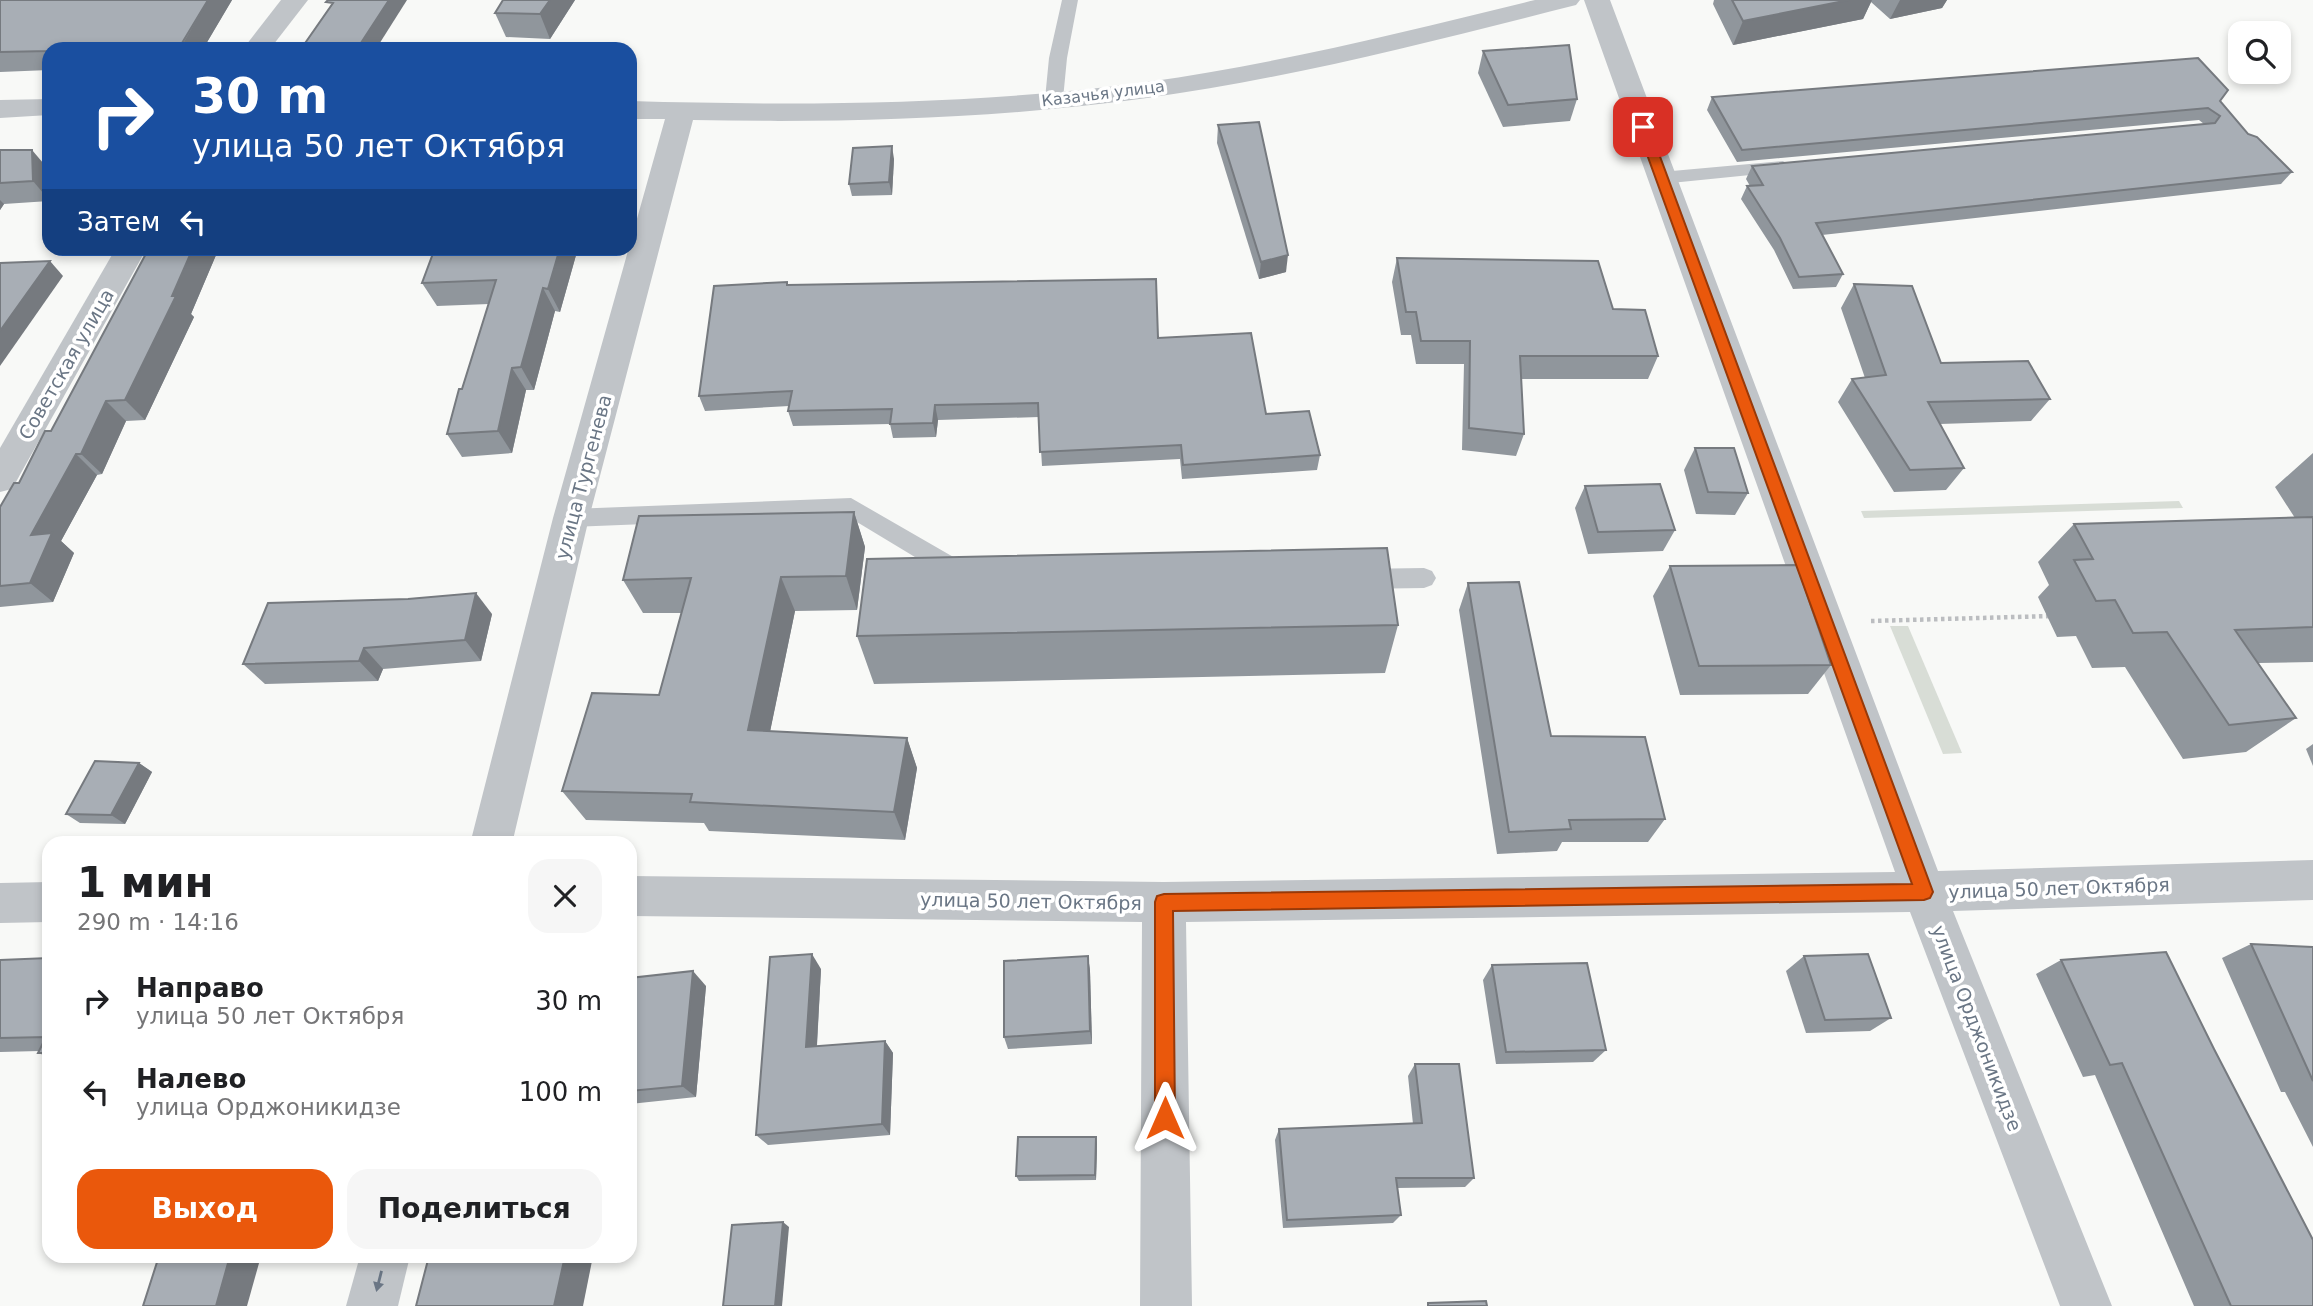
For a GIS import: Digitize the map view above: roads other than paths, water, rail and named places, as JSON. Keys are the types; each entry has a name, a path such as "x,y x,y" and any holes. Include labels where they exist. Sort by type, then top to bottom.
{"street":[{"path":"262,42 295,0"},
{"name":"Казачья улица","path":"637,110 960,109 1148,90 1367,49 1567,0"},
{"name":"улица Орджоникидзе","path":"1597,0 1924,892 2086,1306"},
{"path":"0,109 42,107"},
{"name":"улица Тургенева","path":"493,836 571,518 681,111"},
{"name":"Советская улица","path":"0,480 127,256"},
{"name":"улица 50 лет Октября","path":"637,896 1164,902 1924,892 2313,880"},
{"path":"0,903 42,902"},
{"path":"1164,902 1166,1306"},
{"path":"372,1306 383,1263"}],"lane":[{"path":"1054,99 1058,58 1070,0"},
{"path":"1661,178 1804,165"},
{"path":"571,518 851,507 984,587"},
{"path":"1342,580 1424,578"}]}
